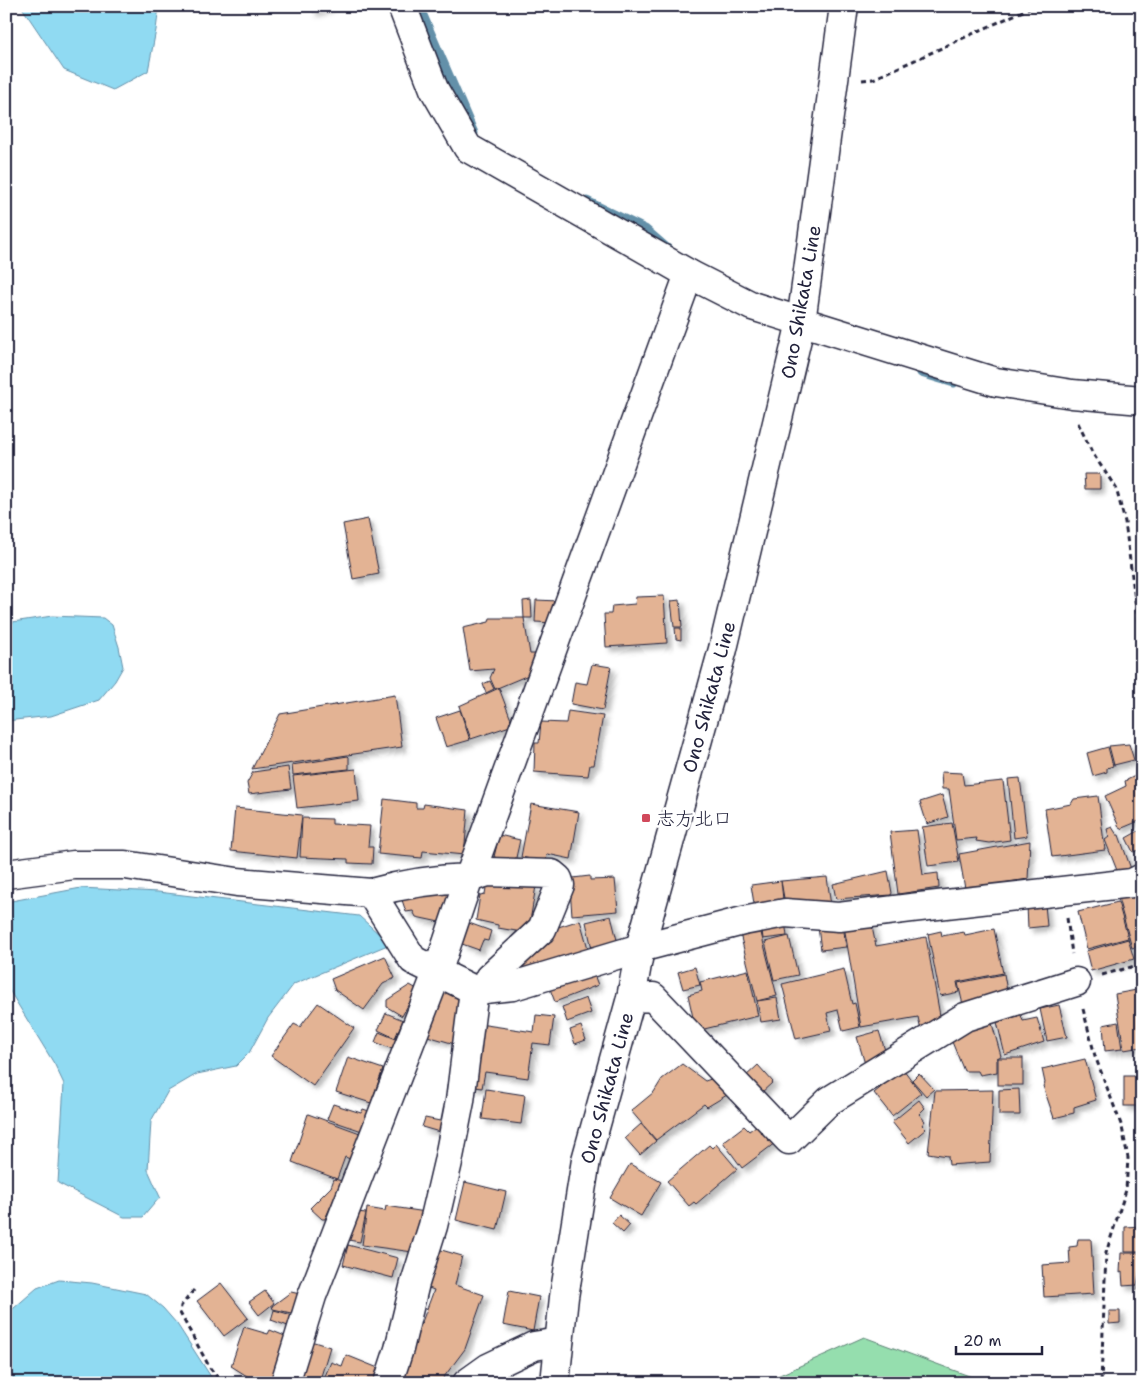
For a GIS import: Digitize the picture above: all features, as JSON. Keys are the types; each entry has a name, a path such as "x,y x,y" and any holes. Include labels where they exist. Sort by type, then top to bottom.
{"street":[{"path":"402,6 434,89 468,148 689,274 752,306 996,382 1072,394 1142,400"},
{"name":"Ono Shikata Line","path":"555,1383 564,1297 586,1160 631,998 640,948 723,649 801,322 844,6"},
{"path":"285,1383 312,1296 437,973 469,878 689,274"},
{"path":"6,874 74,865 126,865 237,882 371,892 441,878 469,878 488,872 552,874 558,880 560,885 542,929 479,989 448,1162 433,1226 388,1383"},
{"path":"371,892 413,960 437,973 479,989 513,986 640,948 743,921 785,913 839,917 1132,883 1142,878"},
{"path":"631,998 653,997 789,1140 829,1101 965,1017 1076,982"},
{"path":"467,1383 488,1368 534,1346 559,1342"},
{"path":"483,1383 495,1375 505,1359"}],"path":[{"path":"835,74 861,80 873,79 1034,6"},
{"path":"1072,394 1078,422 1093,454 1116,488 1125,522 1142,654"},
{"path":"1064,890 1076,982 1095,1056 1122,1127 1128,1158 1126,1190 1106,1253 1101,1383"},
{"path":"1076,982 1142,964"},
{"path":"194,1290 181,1306 180,1313 210,1368 222,1383"}],"green space":[{"path":"864,1337 988,1383 762,1383"}],"water":[{"path":"21,6 159,6 148,71 113,90 64,70"},
{"path":"52,616 103,618 112,625 123,667 115,681 99,700 51,716 6,721 6,623"},
{"path":"81,888 158,892 359,916 390,944 294,984 268,1018 249,1053 236,1066 197,1074 168,1091 151,1121 148,1170 160,1197 143,1217 124,1217 58,1183 64,1084 55,1065 6,985 6,902"},
{"path":"59,1280 92,1283 146,1294 163,1308 177,1324 215,1383 6,1383 6,1315 37,1288"}],"building":[{"path":"312,6 330,6 313,12"},
{"path":"1084,474 1100,474 1100,489 1085,489"},
{"path":"368,519 379,574 353,579 343,524"},
{"path":"664,596 667,643 606,647 604,614 611,614 612,606 635,604 636,597"},
{"path":"531,600 532,618 524,618 523,601"},
{"path":"536,600 558,601 556,623 535,622"},
{"path":"680,600 682,627 674,627 671,601"},
{"path":"490,618 524,618 530,654 536,654 538,671 495,689 490,678 494,669 470,671 463,628 489,622"},
{"path":"675,628 681,628 681,640 676,639"},
{"path":"592,664 611,667 603,710 571,704 575,682 587,684"},
{"path":"490,681 494,689 486,693 483,684"},
{"path":"499,688 513,725 471,739 459,706"},
{"path":"395,695 402,747 252,769 280,714"},
{"path":"460,710 470,740 446,747 436,718"},
{"path":"568,711 603,716 594,765 590,765 588,776 534,772 535,743 539,743 541,722 566,723"},
{"path":"1129,744 1134,760 1114,765 1109,746"},
{"path":"1108,747 1113,766 1107,768 1107,772 1093,776 1087,753"},
{"path":"348,756 349,769 293,775 292,765"},
{"path":"288,767 291,789 249,794 247,783 253,772"},
{"path":"1142,767 1142,826 1139,821 1120,829 1105,796 1126,786 1125,781 1141,773 1140,768"},
{"path":"356,769 359,801 297,808 293,776"},
{"path":"941,772 962,773 964,785 1003,781 1010,840 989,843 976,841 977,838 956,840 949,789 942,789"},
{"path":"1020,778 1027,836 1014,838 1008,779"},
{"path":"942,795 948,817 927,824 920,802"},
{"path":"1098,796 1105,850 1052,857 1045,809 1071,804 1074,799"},
{"path":"384,799 416,803 416,808 423,808 424,804 468,810 464,855 423,851 422,858 378,854"},
{"path":"531,804 579,812 571,859 547,854 546,862 521,857"},
{"path":"235,808 302,815 297,858 231,851"},
{"path":"302,818 332,819 332,824 370,826 368,847 373,847 372,864 348,863 348,859 300,857"},
{"path":"952,823 959,862 928,866 922,827"},
{"path":"1112,827 1117,835 1119,835 1131,869 1118,873 1105,840 1109,837 1107,829"},
{"path":"1142,829 1142,849 1133,852 1126,838"},
{"path":"917,830 923,875 938,873 939,888 898,894 890,832"},
{"path":"499,835 520,840 515,862 494,857"},
{"path":"1030,841 1028,879 965,889 959,854"},
{"path":"888,871 891,895 836,899 833,884"},
{"path":"590,876 590,880 615,879 618,911 572,915 570,889 574,888 573,878"},
{"path":"827,877 831,906 785,904 781,881"},
{"path":"781,881 784,908 755,910 751,885"},
{"path":"487,882 536,886 528,933 498,928 498,925 476,920 480,895 485,894"},
{"path":"452,890 444,923 416,917 413,911 406,912 400,894"},
{"path":"1135,893 1139,908 1142,907 1142,945 1132,948 1118,898"},
{"path":"1118,902 1128,938 1087,949 1078,912"},
{"path":"1045,904 1047,926 1028,928 1027,905"},
{"path":"611,916 618,944 592,949 586,922"},
{"path":"580,920 589,952 524,972 520,964 535,947 554,940 552,929"},
{"path":"785,921 787,936 763,939 761,923"},
{"path":"871,922 876,946 926,937 942,1027 921,1031 918,1017 861,1027 844,926"},
{"path":"469,923 491,931 488,941 483,940 479,950 462,944"},
{"path":"843,924 846,947 821,950 818,927"},
{"path":"759,925 777,996 757,1001 739,930"},
{"path":"994,929 1003,973 957,982 959,992 940,996 928,934 941,931 942,936 964,932 965,935"},
{"path":"789,936 798,975 774,980 765,942"},
{"path":"1128,939 1134,959 1091,971 1086,951"},
{"path":"385,956 395,978 383,984 364,1010 335,990 331,979"},
{"path":"695,967 700,985 683,989 678,972"},
{"path":"844,969 852,1004 855,1003 860,1027 843,1031 838,1010 827,1013 831,1031 796,1039 782,984"},
{"path":"748,970 758,1016 696,1031 688,995 702,991 700,982"},
{"path":"593,972 598,985 555,1002 550,989"},
{"path":"1004,974 1008,997 963,1005 958,983"},
{"path":"410,985 417,989 402,1016 387,1007 387,1000"},
{"path":"442,989 465,992 458,1045 424,1035"},
{"path":"1142,989 1142,1047 1124,1050 1115,994"},
{"path":"586,998 591,1013 567,1022 562,1007"},
{"path":"777,998 781,1019 761,1022 757,1001"},
{"path":"318,1003 354,1028 313,1086 271,1056 294,1024 300,1027"},
{"path":"1059,1005 1067,1037 1047,1041 1040,1009"},
{"path":"1020,1012 1023,1021 1037,1018 1044,1042 1005,1055 996,1018"},
{"path":"386,1013 403,1020 395,1038 378,1030"},
{"path":"536,1015 554,1017 550,1045 533,1043 528,1078 485,1072 482,1088 470,1086 479,1024 534,1032"},
{"path":"991,1020 1001,1056 997,1058 997,1072 980,1075 978,1071 964,1071 950,1037"},
{"path":"1118,1022 1122,1049 1105,1051 1103,1025"},
{"path":"581,1026 586,1040 575,1044 570,1030"},
{"path":"879,1031 887,1057 865,1064 857,1037"},
{"path":"379,1032 396,1039 392,1049 375,1042"},
{"path":"348,1057 383,1069 371,1103 336,1092"},
{"path":"998,1058 1023,1058 1023,1085 998,1085"},
{"path":"1085,1059 1096,1100 1074,1107 1074,1113 1054,1118 1043,1086 1045,1083 1042,1069"},
{"path":"682,1064 705,1081 714,1078 727,1095 707,1107 704,1104 656,1140 631,1111 654,1092 662,1079"},
{"path":"758,1065 773,1082 760,1094 745,1077"},
{"path":"901,1066 921,1093 892,1116 874,1093 885,1084 883,1074"},
{"path":"919,1073 934,1089 926,1096 912,1080"},
{"path":"1124,1076 1142,1076 1142,1106 1124,1106"},
{"path":"486,1089 525,1095 521,1124 482,1119"},
{"path":"1019,1089 1020,1115 999,1115 999,1090"},
{"path":"993,1090 990,1162 949,1165 948,1156 928,1153 935,1091"},
{"path":"919,1100 925,1108 919,1114 925,1121 922,1125 926,1129 909,1143 892,1122"},
{"path":"333,1104 361,1113 363,1109 369,1111 362,1131 327,1119"},
{"path":"308,1114 360,1133 350,1159 345,1157 337,1179 292,1162"},
{"path":"425,1118 445,1122 443,1133 422,1127"},
{"path":"760,1123 775,1143 742,1168 723,1142 744,1126 749,1131"},
{"path":"641,1124 656,1141 640,1155 625,1138"},
{"path":"716,1144 737,1169 696,1204 694,1202 689,1206 667,1181 709,1145 712,1148"},
{"path":"630,1164 661,1182 641,1216 610,1198"},
{"path":"334,1179 342,1181 325,1219 322,1219 310,1208 331,1187"},
{"path":"465,1182 506,1192 497,1230 456,1220"},
{"path":"386,1206 426,1212 420,1253 362,1245 367,1208 385,1211"},
{"path":"357,1212 366,1213 360,1242 348,1240"},
{"path":"619,1215 630,1225 623,1233 612,1223"},
{"path":"1142,1226 1142,1252 1125,1252 1125,1227"},
{"path":"1078,1239 1091,1239 1094,1294 1044,1297 1042,1265 1070,1263 1069,1247 1077,1246"},
{"path":"348,1245 398,1258 393,1278 343,1265"},
{"path":"438,1249 462,1256 455,1285 484,1295 465,1349 441,1381 399,1383 434,1290 426,1287"},
{"path":"1121,1253 1142,1253 1137,1285 1123,1286 1122,1272 1120,1273"},
{"path":"1142,1264 1142,1291 1137,1290"},
{"path":"221,1283 248,1318 224,1336 197,1301"},
{"path":"265,1291 274,1303 259,1315 249,1302"},
{"path":"509,1291 539,1297 533,1331 503,1325"},
{"path":"291,1292 300,1294 291,1313 273,1309 272,1306"},
{"path":"274,1310 292,1315 288,1326 271,1320"},
{"path":"1109,1311 1120,1311 1120,1323 1109,1324"},
{"path":"244,1327 268,1334 270,1330 285,1336 270,1382 255,1381 231,1366"},
{"path":"311,1341 330,1347 319,1383 298,1383"},
{"path":"346,1355 383,1370 378,1383 322,1383 331,1362 342,1366"}],"waterway":[{"path":"419,6 474,133"},
{"path":"587,201 645,229 668,249"},
{"path":"921,373 954,383"}],"place":[{"name":"志方北口","path":"646,818"}]}
